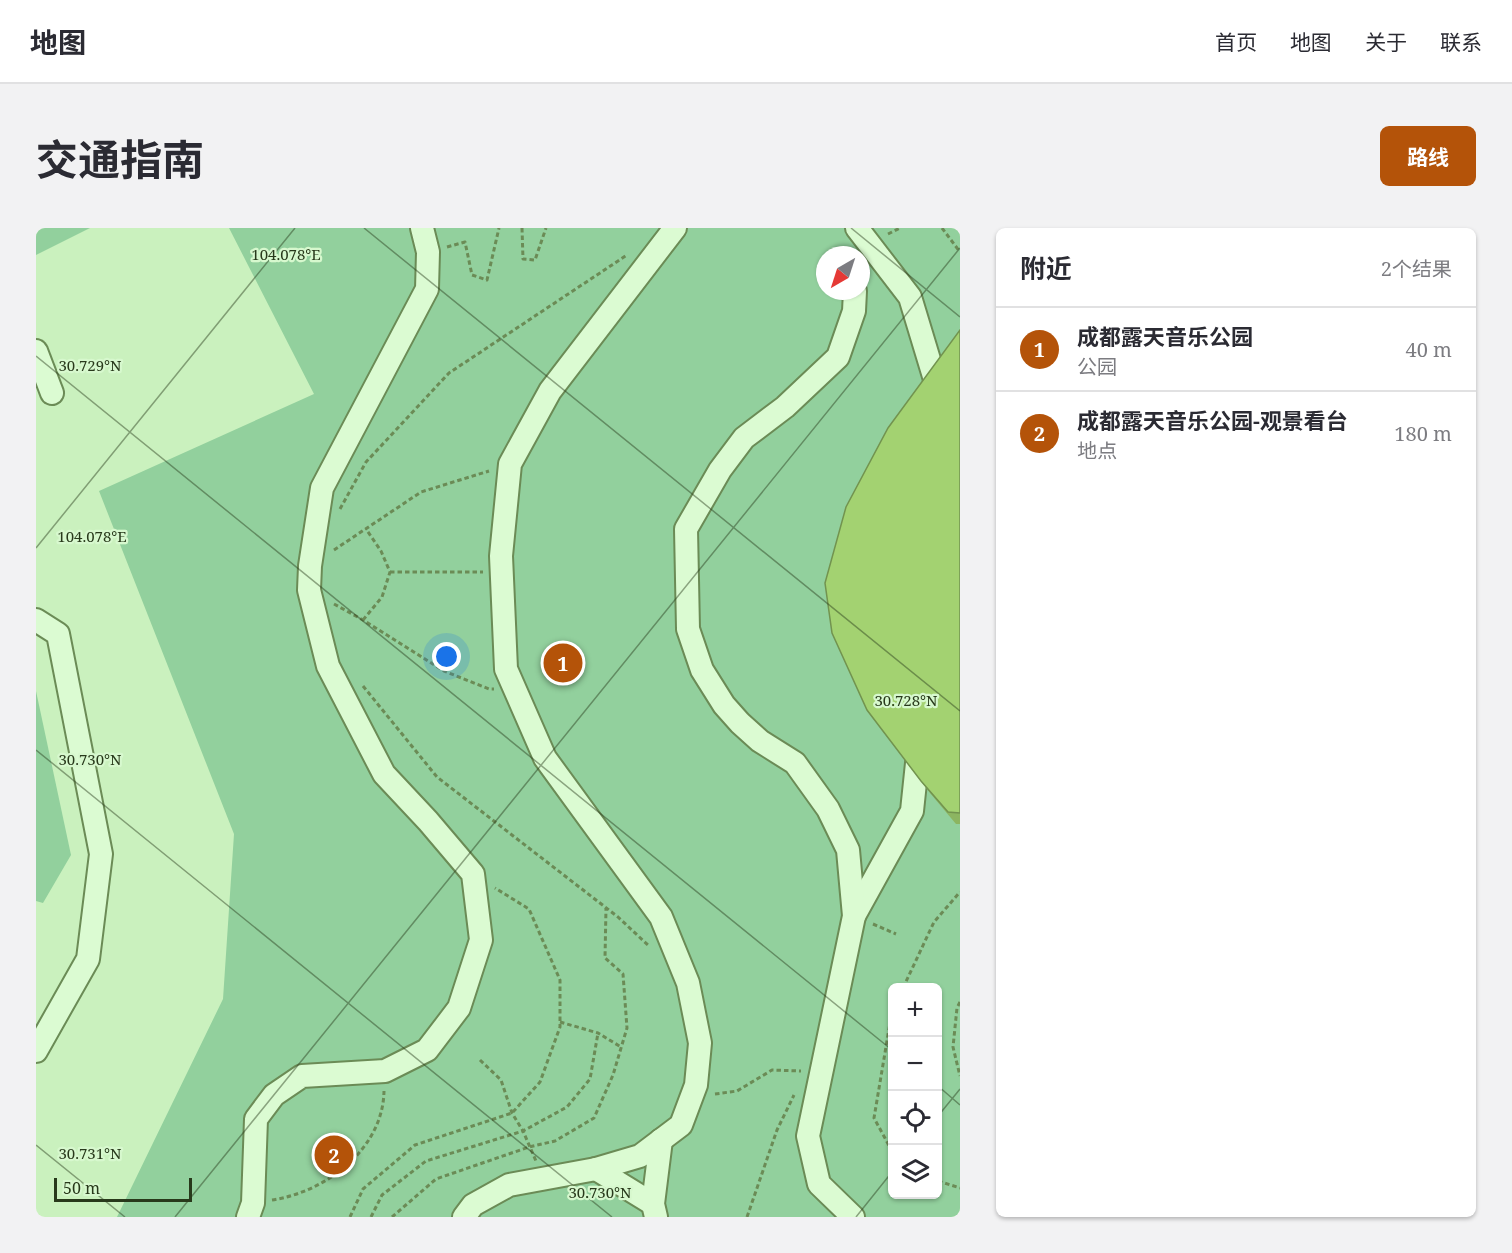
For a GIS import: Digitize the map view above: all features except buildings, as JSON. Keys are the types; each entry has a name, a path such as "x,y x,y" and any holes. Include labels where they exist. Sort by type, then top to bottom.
{"street":[{"path":"248,1217 254,1203 256,1119 274,1095 302,1076 385,1071 427,1050 459,1008 481,940 473,874 384,774 328,666 309,590 310,566 322,488 427,289 428,252 422,228"},
{"path":"464,1217 473,1205 509,1185 596,1169 640,1156 681,1125 696,1085 700,1043 688,982 661,917 545,758 506,669 501,556 510,464 550,391 675,228"},
{"path":"856,228 857,246"},
{"path":"856,228 910,297 936,383 936,416"},
{"path":"853,1217 819,1184 808,1136 854,916 848,850 828,809 795,763 760,741 740,723 724,705 702,670 688,629 686,529 720,470 744,438 785,407 838,357 854,310 855,300"},
{"path":"36,351 52,393"},
{"path":"36,620 58,634 101,854 88,959 36,1051"},
{"path":"854,916 912,812 922,724"},
{"path":"654,1211 661,1140"},
{"path":"596,1169 654,1211"}],"path":[{"path":"428,252 465,242 472,275 488,280 500,228"},
{"path":"522,228 523,259 535,260 546,228"},
{"path":"942,228 960,252"},
{"path":"338,514 366,462 449,373 627,255 634,246"},
{"path":"310,566 421,492 510,464"},
{"path":"363,620 382,597 390,572 381,551 366,529"},
{"path":"390,572 502,573"},
{"path":"309,590 363,620 444,671 489,689 516,691"},
{"path":"358,680 437,777 606,908 653,950"},
{"path":"350,1217 363,1190 415,1145 512,1113 540,1082 560,1027 560,981 530,909 473,874"},
{"path":"905,983 934,922 960,892"},
{"path":"392,1217 436,1179 529,1147 555,1141 594,1118 613,1075 627,1028 623,974 604,958 606,908"},
{"path":"854,916 896,934"},
{"path":"960,1002 957,1008 953,1047 960,1076"},
{"path":"560,1022 598,1033 621,1047"},
{"path":"371,1217 382,1195 426,1161 523,1131 567,1107 590,1079 598,1033"},
{"path":"888,1035 874,1118 889,1145"},
{"path":"480,1060 501,1080 512,1113 545,1179"},
{"path":"694,1092 708,1095 737,1091 772,1070 806,1071"},
{"path":"747,1217 777,1130 797,1091"},
{"path":"276,1200 321,1185 353,1160 377,1127 384,1100"},
{"path":"942,1182 960,1188"}],"green space":[{"path":"36,228 90,228 36,255"},
{"path":"229,228 960,228 960,1217 117,1217 223,999 234,834 99,491 314,394"},
{"path":"36,691 71,855 43,903 36,901"}],"place":[{"name":"成都露天音乐公园","path":"563,663"},
{"name":"成都露天音乐公园-观景看台","path":"334,1155"}]}
